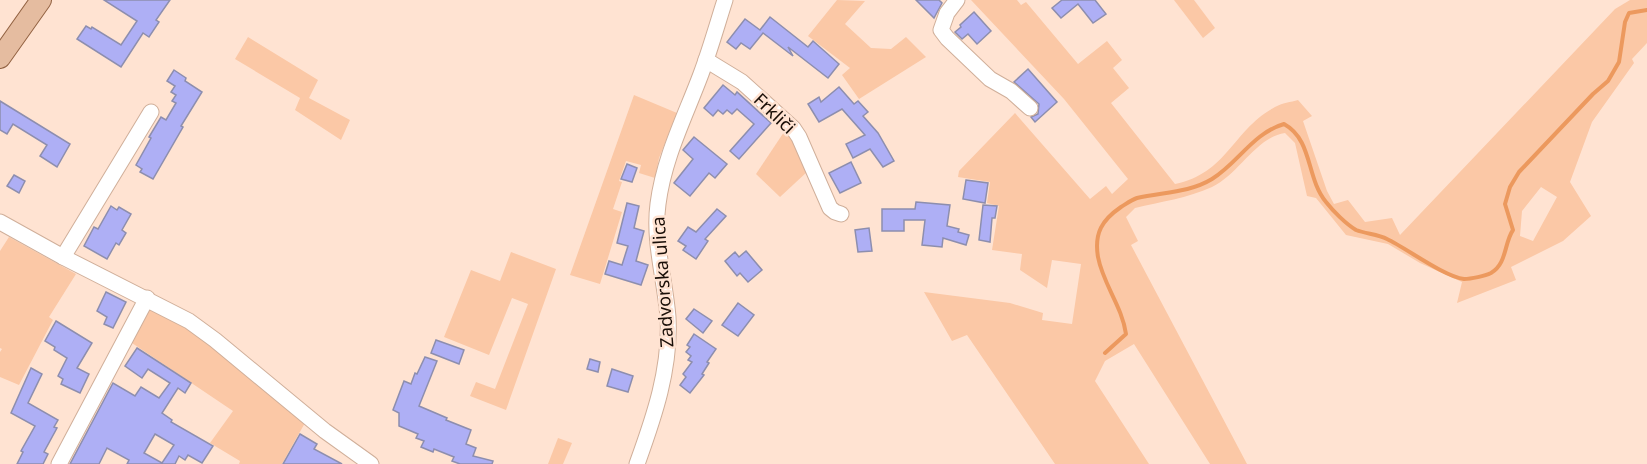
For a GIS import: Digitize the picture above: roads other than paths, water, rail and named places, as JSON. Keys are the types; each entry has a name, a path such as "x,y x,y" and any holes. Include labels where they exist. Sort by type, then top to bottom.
{"main road":[{"path":"0,58 41,0"}],"street":[{"name":"Zadvorska ulica","path":"638,464 661,389 669,340 658,228 657,207 660,188 675,137 706,60 725,0"},
{"path":"953,2 942,23 942,30 947,38 990,79 1011,91 1030,108"},
{"name":"Frkliči","path":"706,60 742,82 793,128 830,208 841,214"},
{"path":"63,257 151,112"},
{"path":"0,222 189,321 215,339 325,430 371,464"},
{"path":"59,464 147,298"}],"waterway":[{"path":"1105,353 1126,334 1121,314 1100,267 1098,257 1097,241 1104,222 1114,212 1135,199 1185,190 1203,184 1230,165 1263,134 1284,124 1293,131 1305,149 1315,182 1326,202 1356,230 1387,239 1456,277 1464,279 1491,273 1503,259 1513,230 1505,204 1510,187 1519,172 1608,81 1619,62 1625,22 1629,13 1647,10"}]}
